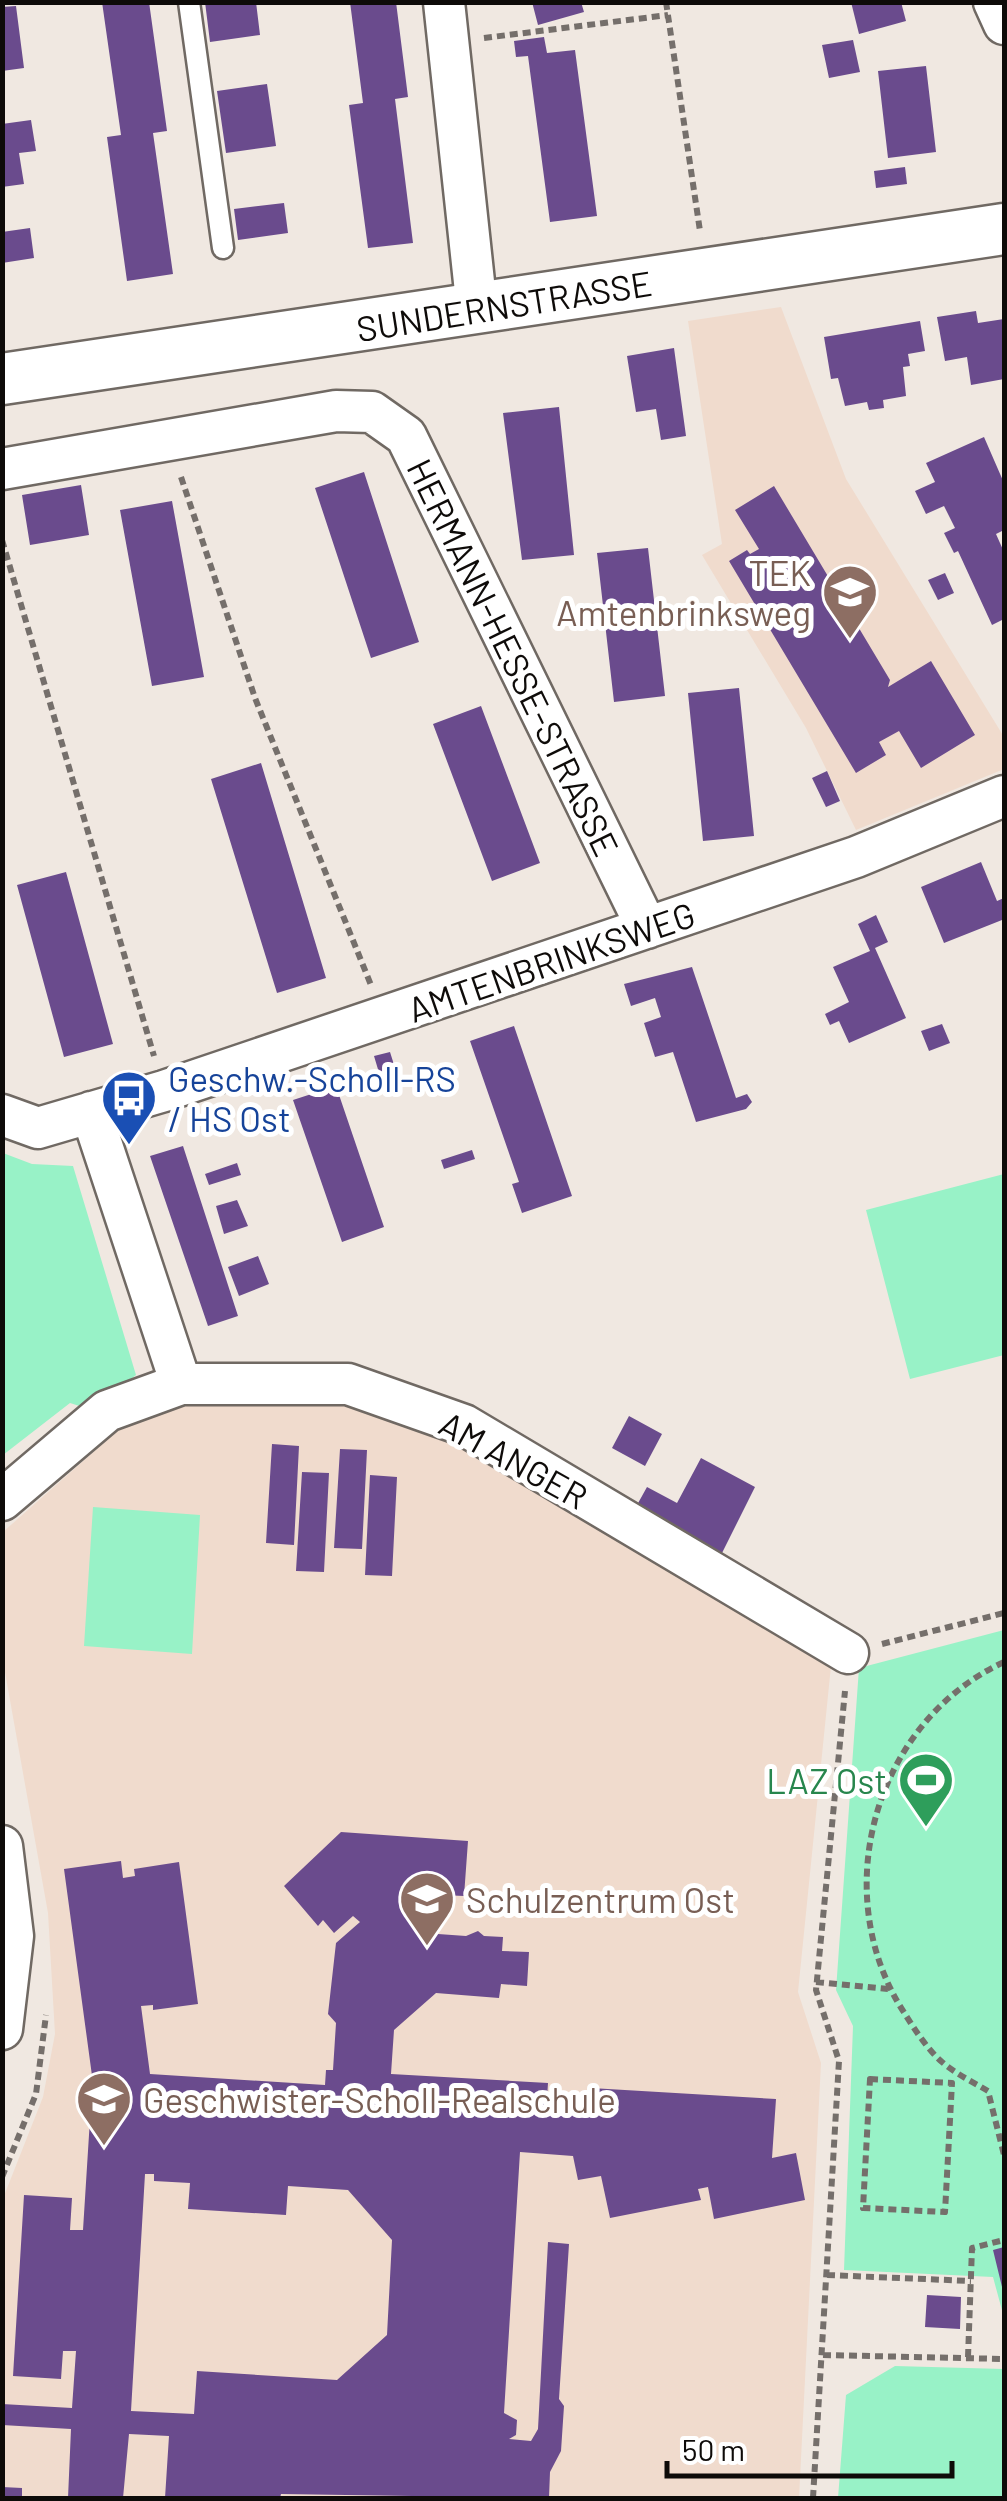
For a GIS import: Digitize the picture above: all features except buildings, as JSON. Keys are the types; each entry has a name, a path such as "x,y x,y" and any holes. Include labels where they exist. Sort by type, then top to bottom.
{"street":[{"path":"444,2 477,310"},
{"path":"994,2 1004,24"},
{"name":"SUNDERNSTRASSE","path":"2,379 1004,229"},
{"name":"HERMANN-HESSE-STRASSE","path":"2,469 170,443 336,411 372,412 406,436 648,928"},
{"name":"AMTENBRINKSWEG","path":"2,1115 38,1128 164,1091 856,856 1004,796"},
{"path":"91,1112 181,1384"},
{"name":"AM ANGER","path":"2,1500 107,1411 181,1384 348,1384 464,1425 848,1653"},
{"path":"2,1846 12,1936 2,2029"}],"lane":[{"path":"189,2 223,248"}],"path":[{"path":"666,2 702,242"},
{"path":"448,43 668,15"},
{"path":"170,443 255,698 384,1018"},
{"path":"2,540 164,1091"},
{"path":"813,2498 839,2061 816,1982 848,1653 1004,1612"},
{"path":"1004,1662 958,1689 933,1712 894,1766 872,1826 866,1900 868,1924 888,1989 940,2061 988,2091 1004,2155"},
{"path":"816,1982 888,1989"},
{"path":"952,2084 870,2079 864,2208 945,2212 952,2084 960,2074"},
{"path":"968,2357 972,2248 1004,2240"},
{"path":"827,2275 971,2281"},
{"path":"823,2356 1004,2359"}],"shaded area":[{"name":"TEK Amtenbrinksweg","path":"781,307 846,479 1004,737 1004,769 856,830 806,728 702,555 722,544 688,321"},
{"name":"Schulzentrum Ost","path":"355,1402 458,1441 832,1656 798,1992 821,2063 799,2498 3,2498 2,2201 43,2097 55,2034 48,1913 3,1661 3,1532 125,1424 182,1404"}],"green space":[{"path":"3,1153 32,1164 73,1166 136,1375 92,1410 70,1403 3,1455"},
{"path":"1004,1174 1004,1355 910,1379 866,1210"},
{"path":"93,1507 200,1515 192,1654 84,1646"},
{"name":"LAZ Ost","path":"1004,1630 1004,2357 1003,2314 993,2277 844,2270 853,2026 836,1990 859,1668"},
{"path":"895,2366 1004,2369 1004,2498 838,2498 846,2395"}],"place":[{"name":"TEK Amtenbrinksweg","path":"850,641"},
{"name":"Geschw.-Scholl-RS / HS Ost","path":"129,1147"},
{"name":"LAZ Ost","path":"926,1829"},
{"name":"Schulzentrum Ost","path":"427,1948"},
{"name":"Geschwister-Scholl-Realschule","path":"104,2148"}]}
